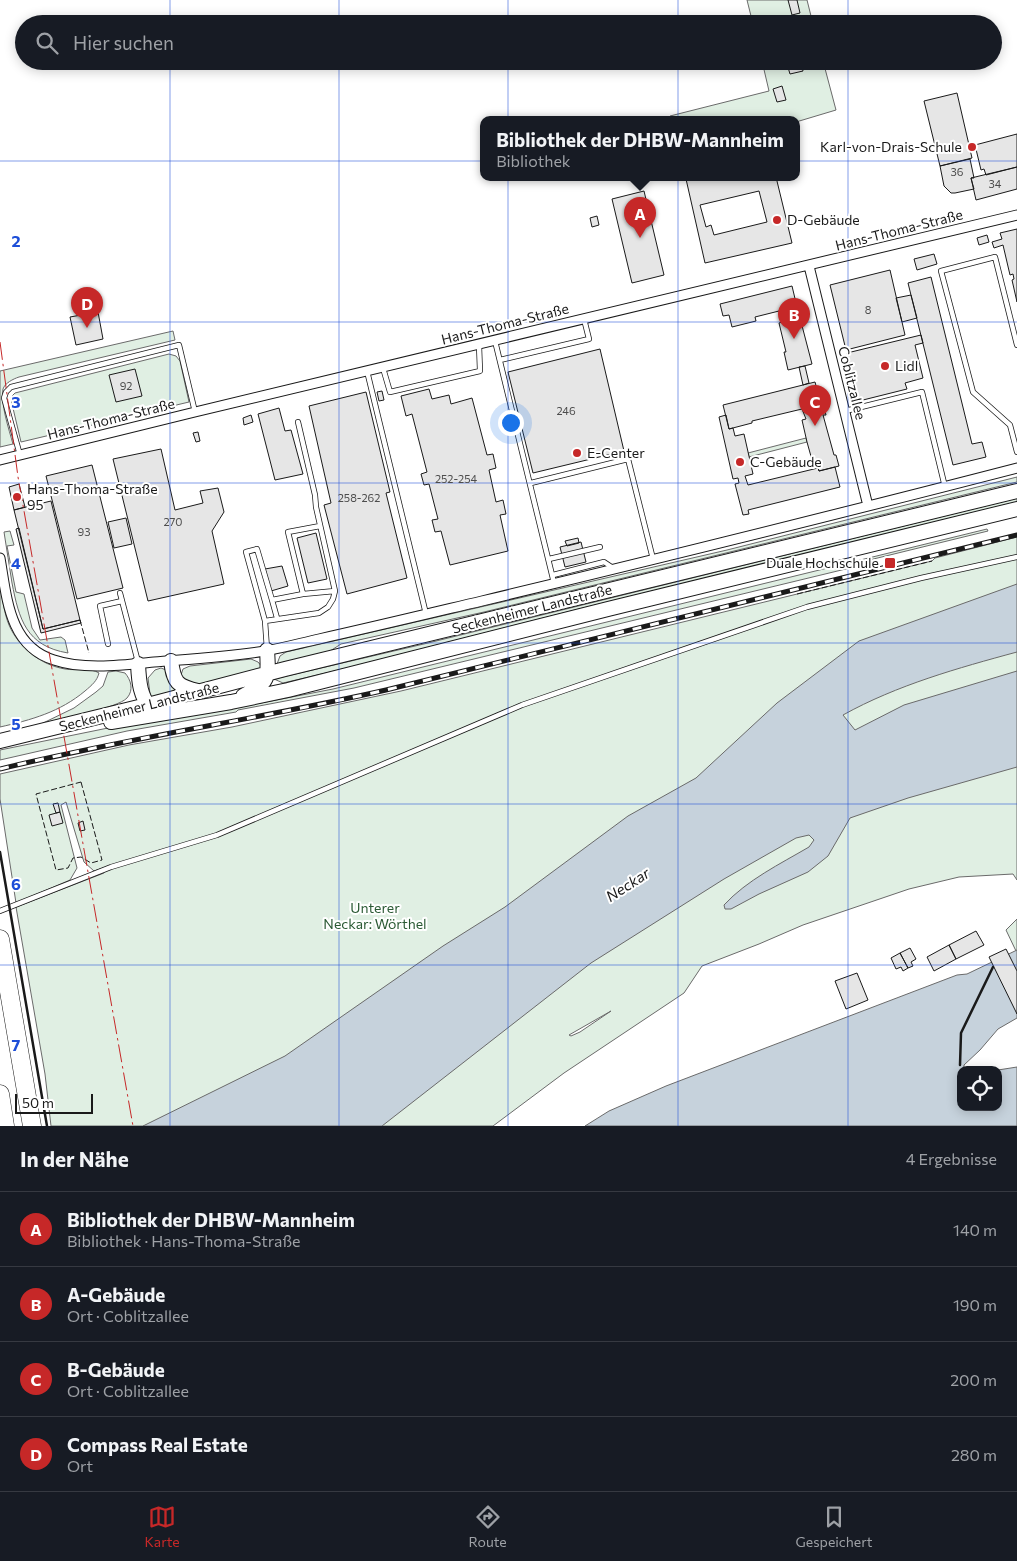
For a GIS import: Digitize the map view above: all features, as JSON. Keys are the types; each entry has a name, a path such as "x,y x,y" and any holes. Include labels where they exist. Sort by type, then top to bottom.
{"highway":[{"path":"0,940 32,1126"},
{"path":"0,1094 5,1126"}],"main road":[{"name":"Seckenheimer Landstraße","path":"48,730 82,726 150,710 199,692 269,673 1017,491"},
{"name":"Seckenheimer Landstraße","path":"0,741 120,711 231,702 328,680 1017,509"},
{"path":"231,702 257,688 266,679 269,673 267,650"},
{"path":"171,661 172,674 176,682 185,688 199,692"},
{"path":"138,664 139,687 150,710"},
{"path":"120,711 130,701 139,687"}],"street":[{"name":"Hans-Thoma-Straße","path":"0,460 1017,215"},
{"name":"Coblitzallee","path":"809,266 868,506"},
{"name":"Seckenheimer Landstraße","path":"138,664 267,650 426,614 554,579 614,569 1017,468"},
{"path":"0,558 8,606 13,621 20,635 33,649 52,660 75,665 138,664"}],"lane":[{"path":"1017,345 995,257 941,271 973,392 1010,425 1017,452"},
{"path":"500,360 589,339 584,319"},
{"path":"495,341 554,579"},
{"path":"383,368 390,392 480,371 480,344"},
{"path":"20,455 4,398 6,392 11,387 170,347 179,345 195,412"},
{"path":"367,371 426,614"},
{"path":"844,411 922,392 945,487"},
{"path":"264,621 319,613 328,607 333,599 334,591 316,507 316,495 298,422"},
{"path":"1010,425 1017,423"},
{"path":"531,483 628,459 653,559"},
{"path":"303,594 288,532 320,526"},
{"path":"549,559 600,547"},
{"path":"267,650 264,621 246,552 256,550 277,618"},
{"path":"0,911 111,867 217,835 522,705 807,607 921,578 1017,557"},
{"path":"272,600 334,591"},
{"path":"120,593 138,664"},
{"path":"108,644 100,606 122,601"}],"green space":[{"path":"747,0 807,0 811,15 751,15"},
{"path":"764,70 825,70 836,110 800,121 800,116 670,116 769,91"},
{"path":"173,331 175,340 19,377 10,381 3,389 2,395 5,416 13,444 0,447 0,371"},
{"path":"169,354 176,356 180,361 189,402 21,442 11,397 15,393"},
{"path":"806,438 807,442 749,457 748,453"},
{"path":"1017,477 1017,482 484,612 341,644 327,653 277,664 280,656 286,652 727,550"},
{"path":"1017,498 1017,503 579,609 343,669 283,683 274,679 428,643"},
{"path":"987,529 988,531 853,564 854,567 354,688 238,710 236,712 127,731 0,760 0,750 108,728 333,689"},
{"path":"10,531 14,545 7,546 16,592 24,594 32,628 40,640 61,637 65,640 68,653 43,644 27,629 22,619 12,583 4,532"},
{"name":"Unterer Neckar: Wörthel","path":"1017,537 1017,880 1013,874 959,877 909,889 803,925 702,966 684,993 564,1073 493,1126 51,1126 45,1074 16,907 104,873 103,868 94,871 84,862 66,802 61,805 77,868 70,880 16,903 0,799 0,774 129,745 232,727 401,691 932,561 935,558","holes":["611,1011 580,1032 569,1035"]},
{"path":"0,587 9,625 25,648 39,659 56,667 69,670 91,670 99,673 96,681 90,687 55,710 0,727"},
{"path":"251,659 258,662 263,668 197,685 183,682 181,675 183,669 190,666"},
{"path":"161,668 166,670 184,693 151,702 148,678 155,670"},
{"path":"108,672 125,673 129,679 131,688 127,698 100,710 41,724 74,708 103,686"},
{"path":"1017,919 1017,950 1016,951 1006,930"}],"water":[{"name":"Neckar","path":"1017,584 1017,652 906,686 843,715 855,730 904,705 1017,671 1017,767 908,798 850,818 828,856 808,872 731,909 725,909 724,905 743,888 764,873 809,847 814,840 809,835 796,838 724,879 591,963 382,1126 143,1126 285,1056 443,946 505,907 628,816 696,778 777,703 859,641"},
{"path":"1017,950 1017,1018 998,1029 964,1066 957,1066 957,1111 1002,1111 1002,1069 1017,1067 1017,1126 585,1126 609,1111 666,1086 957,975 967,974"}],"building":[{"path":"788,0 797,0 800,13 792,15"},
{"path":"789,70 803,70 803,71 790,74"},
{"path":"782,86 786,100 777,102 773,89"},
{"path":"957,93 972,158 940,166 924,101"},
{"path":"1017,134 1017,167 986,175 984,169 981,170 975,145"},
{"path":"970,159 974,178 971,178 974,189 951,193 944,186 940,166"},
{"path":"1017,167 1017,189 976,200 971,178"},
{"name":"D-Gebäude","path":"686,181 777,181 792,243 705,263","holes":["759,191 767,222 714,235 711,225 706,227 700,205"]},
{"path":"644,191 664,275 632,283 612,199"},
{"path":"597,216 599,225 592,227 590,218"},
{"path":"1017,229 1017,302 1012,280 1014,279 1013,274 1010,275 1003,245 994,248 992,242 1002,239 1000,233"},
{"path":"987,235 989,242 979,245 977,238"},
{"path":"934,254 937,264 917,270 914,259"},
{"path":"890,270 905,335 846,350 830,285"},
{"path":"931,277 972,444 982,442 986,457 953,465 908,283"},
{"path":"792,286 797,307 800,306 803,317 800,318 812,364 788,370 779,323 782,322 779,311 755,317 756,321 732,327 729,315 723,316 720,304"},
{"path":"911,295 917,318 902,322 896,298"},
{"path":"98,312 103,339 76,345 70,317"},
{"name":"Lidl","path":"921,335 923,343 915,345 923,378 905,383 907,389 859,401 847,353"},
{"path":"600,349 624,451 533,473 508,372"},
{"path":"805,366 809,383 803,385 799,367"},
{"path":"135,369 142,396 116,402 109,375"},
{"path":"815,382 819,405 823,404 826,415 823,415 839,466 819,471 816,460 812,460 807,442 802,420 806,419 802,409 752,421 752,423 729,429 723,405"},
{"path":"429,389 432,399 449,395 451,404 472,398 487,455 493,454 496,468 489,470 496,502 503,500 506,514 500,515 508,551 450,565 441,531 435,532 432,520 438,519 429,484 424,485 421,474 427,472 412,414 406,416 401,396"},
{"path":"382,391 384,400 379,401 377,392"},
{"path":"366,392 390,492 386,493 407,578 347,594 324,505 331,503 309,406"},
{"path":"279,408 285,431 291,430 303,474 275,480 258,414"},
{"path":"251,415 253,422 244,425 243,418"},
{"name":"C-Gebäude","path":"726,415 729,429 733,428 735,436 744,434 753,474 745,476 748,485 818,468 819,471 835,467 840,487 748,510 749,514 743,515 735,484 739,483 738,478 733,479 719,417"},
{"path":"198,432 200,441 196,442 193,433"},
{"path":"161,449 175,510 203,503 200,491 218,488 224,512 212,531 224,584 148,601 113,459"},
{"path":"92,465 123,588 77,599 46,476"},
{"name":"Hans-Thoma-Straße 95","path":"19,484 25,507 14,510 9,487"},
{"path":"51,501 80,620 43,629 14,510"},
{"path":"126,518 132,544 114,548 108,522"},
{"path":"19,528 43,629 80,620 81,623 41,633 16,529"},
{"path":"316,533 327,579 308,583 297,538"},
{"path":"578,538 579,543 567,546 565,541"},
{"path":"581,542 586,562 565,567 560,547"},
{"path":"282,566 288,586 271,591 265,569"},
{"path":"58,803 60,812 56,813 53,804"},
{"path":"60,812 63,823 52,826 49,815"},
{"path":"83,821 85,830 80,831 78,823"},
{"path":"976,931 984,945 956,959 949,945"},
{"path":"949,945 956,959 934,971 927,957"},
{"path":"910,948 916,959 911,962 913,966 908,968 900,953"},
{"path":"1006,949 1017,971 1017,1014 989,957"},
{"path":"900,953 908,968 903,971 901,967 896,969 891,958"},
{"path":"857,973 868,1000 846,1009 835,981"}],"railway":[{"path":"0,769 386,690 1017,535"}],"fence":[{"path":"797,594 932,561"},
{"path":"80,620 89,653"},
{"path":"81,782 102,860 91,863 81,857 73,858 68,868 56,870 36,794 81,782"}],"wall":[{"path":"0,852 47,1126"},
{"path":"960,1065 961,1033 993,967"}],"power":[{"path":"0,342 18,477 133,1126"}],"place":[{"name":"Karl-von-Drais-Schule","path":"972,147"},
{"name":"D-Gebäude","path":"777,220"},
{"name":"Bibliothek der DHBW-Mannheim","path":"640,238"},
{"name":"Compass Real Estate","path":"87,328"},
{"name":"A-Gebäude","path":"794,339"},
{"name":"Lidl","path":"885,366"},
{"name":"B-Gebäude","path":"815,426"},
{"name":"E-Center","path":"577,453"},
{"name":"C-Gebäude","path":"740,462"},
{"name":"Hans-Thoma-Straße 95","path":"17,497"},
{"name":"Duale Hochschule","path":"890,563"}]}
